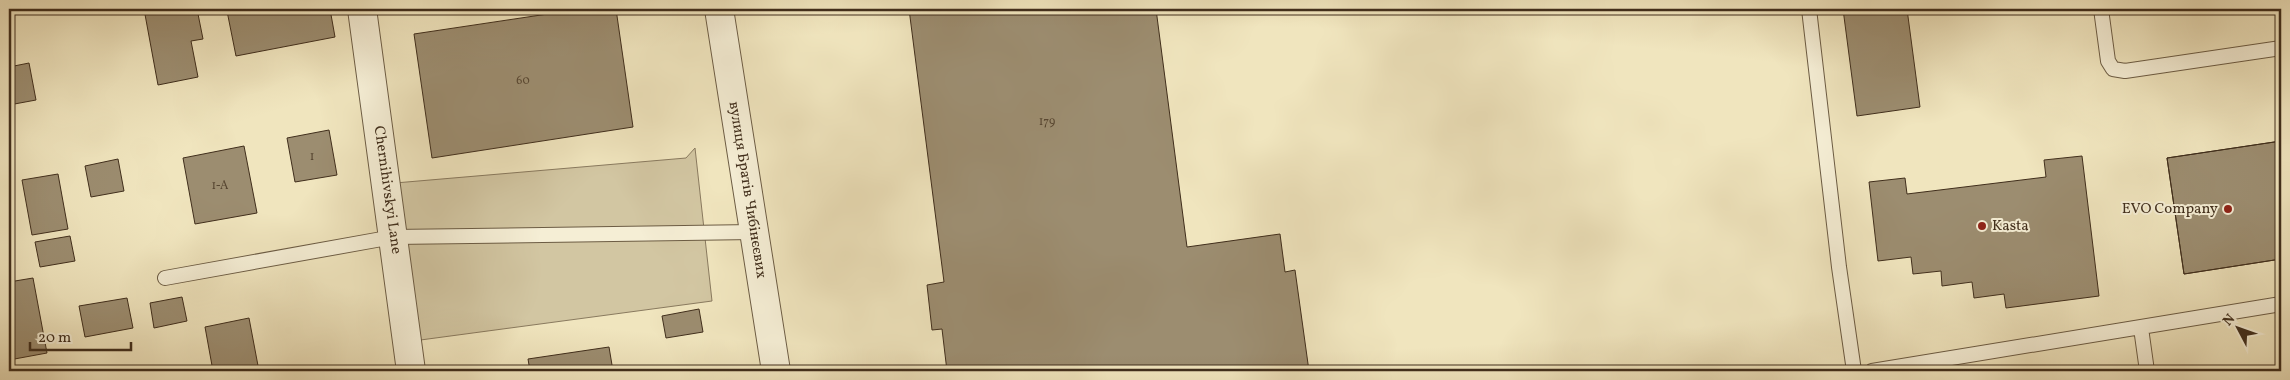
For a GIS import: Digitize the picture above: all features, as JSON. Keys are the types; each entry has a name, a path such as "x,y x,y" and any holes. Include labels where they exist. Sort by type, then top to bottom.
{"street":[{"name":"Chernihivskyi Lane","path":"362,9 411,371"},
{"name":"вулиця Братів Чибінєєвих","path":"719,9 776,371"}],"lane":[{"path":"1809,9 1839,267 1854,371"},
{"path":"2101,9 2108,61 2113,68 2125,71 2281,48"},
{"path":"165,278 393,237 754,232"},
{"path":"1872,371 2281,304"},
{"path":"2141,328 2148,371"}],"shaded area":[{"path":"695,148 712,301 413,341 395,183 686,158"}],"building":[{"path":"144,9 197,9 203,39 191,41 198,77 158,85"},
{"path":"238,9 330,9 335,37 236,56 227,11"},
{"path":"561,9 616,9 633,127 432,158 414,34 561,12"},
{"path":"909,9 1156,9 1187,247 1280,234 1285,272 1295,270 1309,371 947,371 942,329 932,330 927,285 944,282"},
{"path":"1843,9 1907,9 1920,107 1857,116"},
{"path":"29,63 36,100 9,105 9,67"},
{"path":"329,130 337,175 295,182 287,138"},
{"name":"EVO Company","path":"2281,141 2281,259 2184,274 2167,158"},
{"name":"EVO Company","path":"2281,141 2281,259 2184,274 2167,158"},
{"path":"244,146 257,213 195,224 183,158"},
{"name":"Kasta","path":"2082,156 2099,296 2006,308 2004,294 1974,298 1972,282 1942,286 1941,271 1913,274 1911,257 1878,261 1869,182 1905,178 1907,194 2046,177 2044,160"},
{"path":"118,159 124,191 91,197 85,166"},
{"path":"58,174 68,229 32,235 22,180"},
{"path":"70,236 75,261 40,267 35,242"},
{"path":"33,278 47,353 9,360 9,282"},
{"path":"182,297 187,321 154,328 150,303"},
{"path":"127,298 133,328 85,337 79,306"},
{"path":"699,309 703,332 666,338 662,316"},
{"path":"249,318 259,371 213,371 205,327"},
{"path":"609,347 613,371 530,371 528,359"}],"place":[{"name":"EVO Company","path":"2228,209"},
{"name":"Kasta","path":"1982,226"}]}
